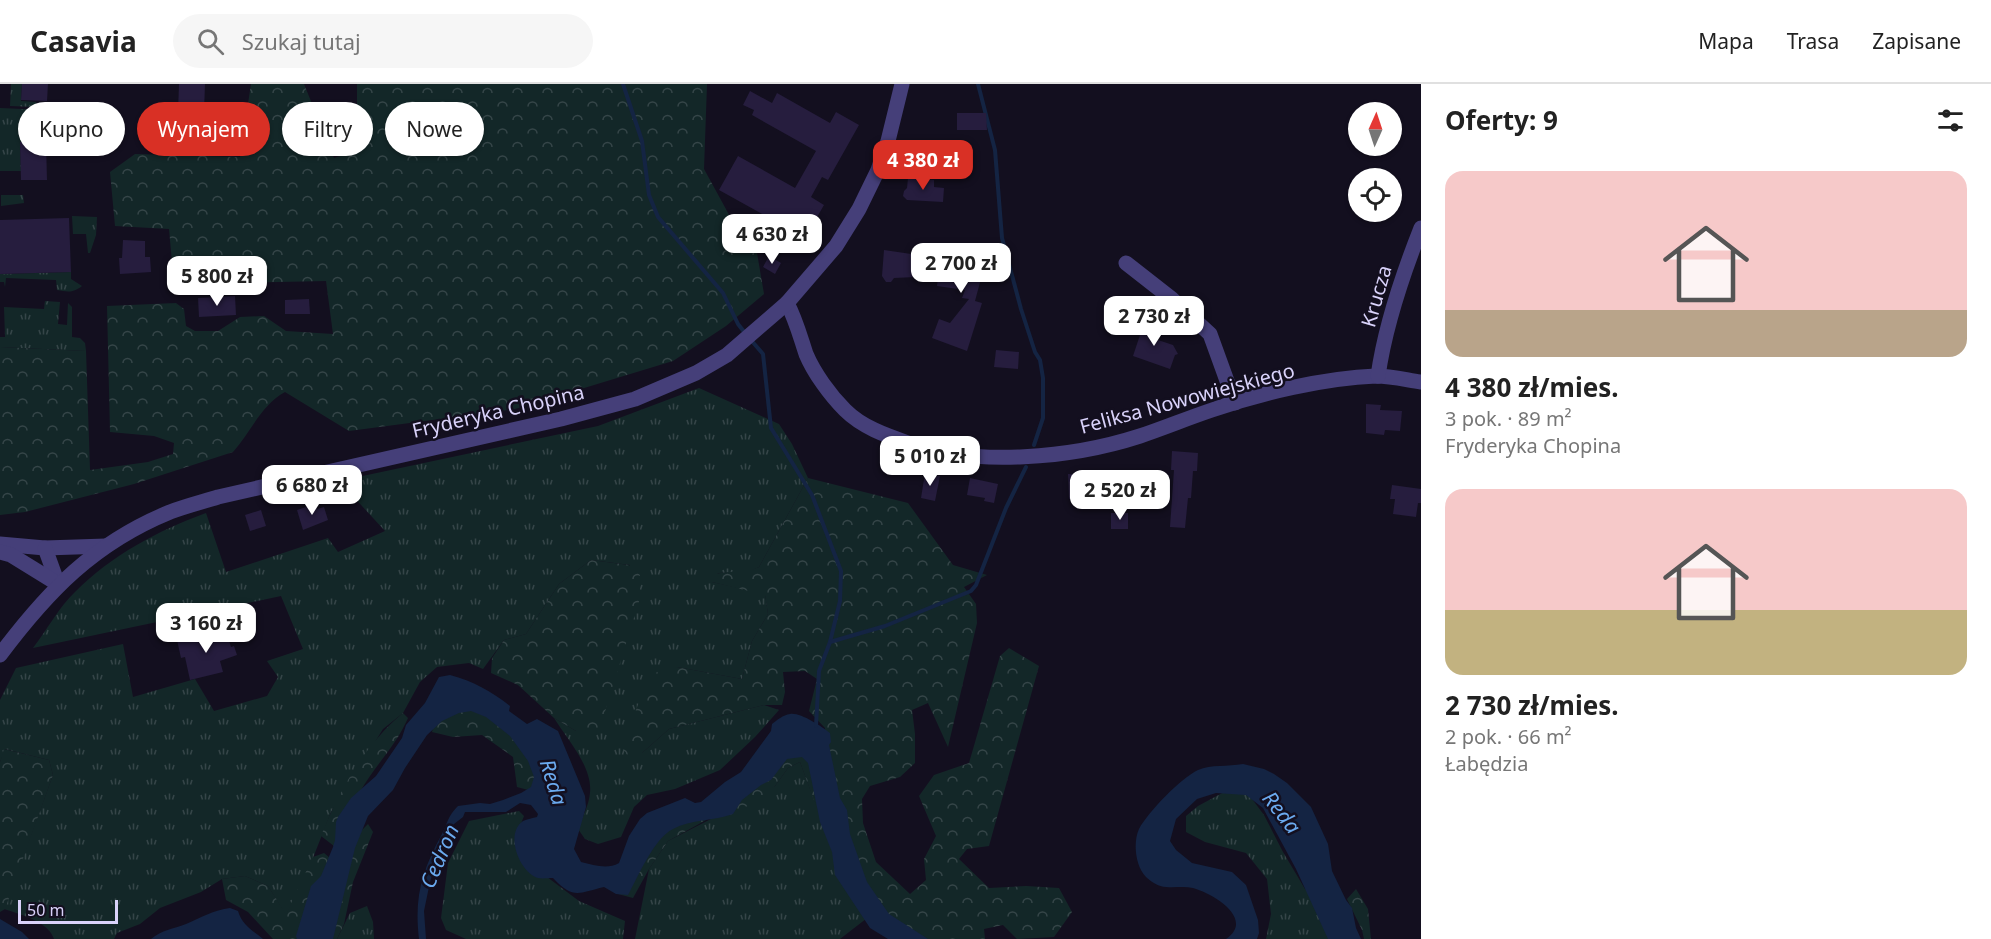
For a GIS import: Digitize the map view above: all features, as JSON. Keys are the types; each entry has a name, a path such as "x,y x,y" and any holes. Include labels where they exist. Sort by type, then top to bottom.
{"street":[{"name":"Fryderyka Chopina","path":"0,655 30,615 58,584 106,546 130,531 170,512 218,497 561,420 635,399 696,373 727,355 787,303 836,246 859,209 878,170 888,141 902,84"},
{"name":"Krucza","path":"1378,376 1381,354 1405,268 1421,228"},
{"path":"1126,263 1172,299 1210,334 1235,403"},
{"name":"Feliksa Nowowiejskiego","path":"787,303 796,318 807,354 818,376 845,410 875,432 927,450 981,458 1019,457 1091,448 1138,436 1235,403 1331,381 1378,376 1421,382"},
{"path":"0,544 45,548 106,546"},
{"path":"45,548 58,584"},
{"path":"0,552 11,555 58,584"}],"green space":[{"path":"11,84 22,84 21,101 36,102 18,102 18,106 10,106"},
{"path":"251,84 304,84 311,102 282,102 282,156 333,156 334,158 373,156 373,102 357,102 357,84 707,84 704,169 733,222 756,247 764,294 726,326 673,361 515,409 349,431 285,392 263,411 233,452 134,484 25,512 0,515 0,347 86,351 90,470 148,462 173,454 174,443 154,436 110,432 107,306 176,303 184,309 186,326 195,331 218,331 240,317 264,316 286,331 333,334 326,281 174,284 169,229 115,226 110,172 135,154 137,156 270,156 270,102 248,102"},
{"path":"0,108 18,109 18,156 20,156 21,171 0,171"},
{"path":"1,195 23,195 24,203 1,206"},
{"path":"72,216 97,217 96,235 90,253 88,253 86,234 73,234"},
{"path":"71,272 71,279 82,286 76,290 57,290 56,280 6,278 5,287 4,282 0,282 0,274"},
{"path":"45,301 60,302 58,324 67,325 68,303 72,307 72,337 80,338 85,343 86,351 0,347 0,337 5,337 4,307 44,309"},
{"path":"699,388 779,424 792,444 808,478 759,567 748,572 718,573 712,582 765,594 768,614 752,641 742,679 677,667 642,753 669,729 764,705 779,710 755,737 720,770 675,789 647,795 634,807 621,837 598,844 585,839 578,829 588,802 590,783 583,763 554,718 576,731 630,565 591,560 559,584 526,634 504,640 483,669 469,663 437,667 420,682 403,713 383,729 331,812 309,868 286,915 268,886 245,876 222,879 201,892 160,908 140,924 117,933 114,939 54,939 40,923 4,909 53,775 49,760 5,749 0,762 0,700 16,668 123,644 133,697 195,679 214,711 267,696 278,677 267,661 303,649 281,596 33,648 69,598 120,555 153,536 206,513 226,572 328,538 338,552 385,531 339,481 598,426"},
{"path":"808,478 908,503 953,565 987,575 964,587 976,604 977,623 948,747 928,703 912,710 915,763 900,777 870,786 862,799 863,823 876,862 910,894 926,880 924,859 936,836 919,796 934,775 969,763 1000,656 1009,648 1039,666 989,846 967,849 959,859 989,888 1026,886 1059,888 1072,912 1054,937 1017,939 1003,925 984,929 985,939 895,939 825,831 800,762 788,768 775,786 751,805 708,819 668,841 633,898 618,894 644,846 786,753 821,749 825,728 809,711 817,679 805,671 783,672 785,692 782,705 764,705 669,729 642,753 627,755 622,748 646,683 657,672 677,667 742,679 752,641 768,614 765,595 712,582 711,575 747,571 759,567"},
{"path":"591,560 629,565 640,575 640,598 600,728 576,731 554,718 518,685 491,673 492,658 504,640 526,634 559,584"},
{"path":"494,696 551,796 517,787 513,757 482,735 453,737 432,732 437,713"},
{"path":"403,713 408,718 404,726 359,793 334,846 321,836 336,802 365,754 389,725"},
{"path":"4,749 49,760 53,775 5,909 0,912 0,762"},
{"path":"800,762 838,864 871,915 840,939 635,939 649,869 668,841 775,786 788,768"},
{"path":"1226,791 1246,791 1264,815 1305,889 1320,900 1335,939 1266,939 1271,914 1267,879 1246,853 1205,842 1186,832 1186,816 1198,806"},
{"path":"519,811 524,816 516,836 519,856 579,901 625,921 623,939 466,939 446,930 441,918 448,863 469,821"},
{"path":"368,824 373,832 353,882 344,924 337,939 322,939 359,833"},
{"path":"324,853 330,858 298,939 273,939 248,912 226,900 222,879 245,876 268,886 286,914 313,857"},
{"path":"1356,889 1368,909 1371,939 1364,939 1347,899"},
{"path":"367,906 373,922 374,939 337,939 350,913"}],"water":[{"name":"Reda","path":"450,675 482,687 510,706 509,711 527,724 537,719 558,731 585,796 586,807 574,849 581,862 600,866 619,863 629,836 640,819 647,813 685,798 695,803 701,802 741,772 771,731 772,724 778,719 794,714 810,720 830,733 829,745 840,798 847,810 850,834 867,882 889,914 928,939 888,939 870,928 835,875 832,852 820,822 808,763 802,757 787,759 771,780 742,800 733,814 687,823 666,834 647,859 628,895 616,894 604,887 582,893 572,892 566,890 553,878 531,875 520,861 515,835 517,827 523,821 537,817 538,814 531,805 520,803 506,812 465,812 463,817 454,824 437,859 424,911 426,939 419,939 418,910 421,884 429,860 452,813 458,806 490,804 521,793 531,787 534,777 528,761 510,736 486,717 471,711 459,713 442,721 427,735 393,790 368,816 355,848 333,939 297,939 311,886 321,876 333,847 338,817 351,798 376,776 402,738 406,725 425,703 439,677"},
{"name":"Reda","path":"1243,764 1274,774 1287,783 1311,807 1328,844 1332,871 1352,908 1361,939 1328,939 1296,869 1263,808 1246,795 1216,793 1197,799 1176,819 1170,841 1176,850 1192,863 1232,872 1246,885 1258,920 1257,939 1226,939 1234,931 1236,923 1228,908 1211,896 1193,888 1155,884 1142,872 1136,854 1137,834 1143,822 1157,805 1183,780 1198,770"},
{"path":"230,908 238,911 245,924 263,939 151,939 213,912"},
{"path":"0,919 22,932 29,939 0,939"}],"building":[{"path":"22,84 48,84 47,101 21,100"},
{"path":"179,84 205,84 204,102 178,102"},
{"path":"750,91 772,103 777,93 830,123 836,112 859,125 828,180 822,177 811,197 824,205 805,238 719,190 738,156 795,188 816,151 752,115 754,110 743,105"},
{"path":"957,113 986,113 987,130 957,130"},
{"path":"20,156 46,156 47,180 21,180"},
{"path":"908,178 934,180 934,187 944,188 943,202 907,200 903,196"},
{"path":"69,218 71,272 0,274 0,220"},
{"path":"123,240 145,241 145,257 150,257 151,272 120,274 119,258 122,258"},
{"path":"955,245 978,248 989,258 976,273 982,275 975,301 982,303 967,351 932,338 939,319 950,323 969,299 962,298 965,290 937,286 941,254 954,255"},
{"path":"884,250 918,255 916,277 894,278 891,282 886,282 882,276"},
{"path":"769,256 781,263 775,274 763,267"},
{"path":"235,296 236,315 199,317 198,298"},
{"path":"309,299 310,314 285,314 285,300"},
{"path":"1146,317 1158,321 1152,338 1173,345 1178,354 1175,355 1170,369 1133,356"},
{"path":"996,350 1019,352 1018,369 994,367"},
{"path":"1366,404 1381,405 1380,410 1402,411 1400,431 1385,430 1384,435 1366,433"},
{"path":"1172,451 1198,453 1197,471 1193,471 1191,498 1188,498 1185,528 1170,527 1174,470 1171,470"},
{"path":"925,473 940,476 935,501 921,498"},
{"path":"1068,474 1115,476 1113,507 1102,506 1103,501 1069,499"},
{"path":"970,478 998,484 994,503 984,501 985,498 967,495"},
{"path":"1392,485 1421,489 1421,503 1418,503 1416,517 1393,514 1395,499 1390,499"},
{"path":"315,504 317,509 324,507 328,520 303,530 297,510"},
{"path":"261,510 266,526 250,531 245,515"},
{"path":"1111,513 1128,513 1128,529 1111,529"},
{"path":"226,631 231,647 234,646 237,655 220,661 223,672 190,680 185,657 181,658 177,640 200,635 201,639"}],"waterway":[{"path":"623,84 642,141 649,195 658,217 723,293 745,333"},
{"path":"978,84 995,150 1002,238 1021,309 1035,352 1040,360 1043,378 1043,418 1034,445"},
{"path":"750,339 763,354 771,428 812,495 841,571 840,601 830,642 819,671 816,726"},
{"path":"830,642 885,626 971,591 976,585 1006,508 1026,467"}],"water label":[{"name":"Cedron","path":"439,856"}]}
